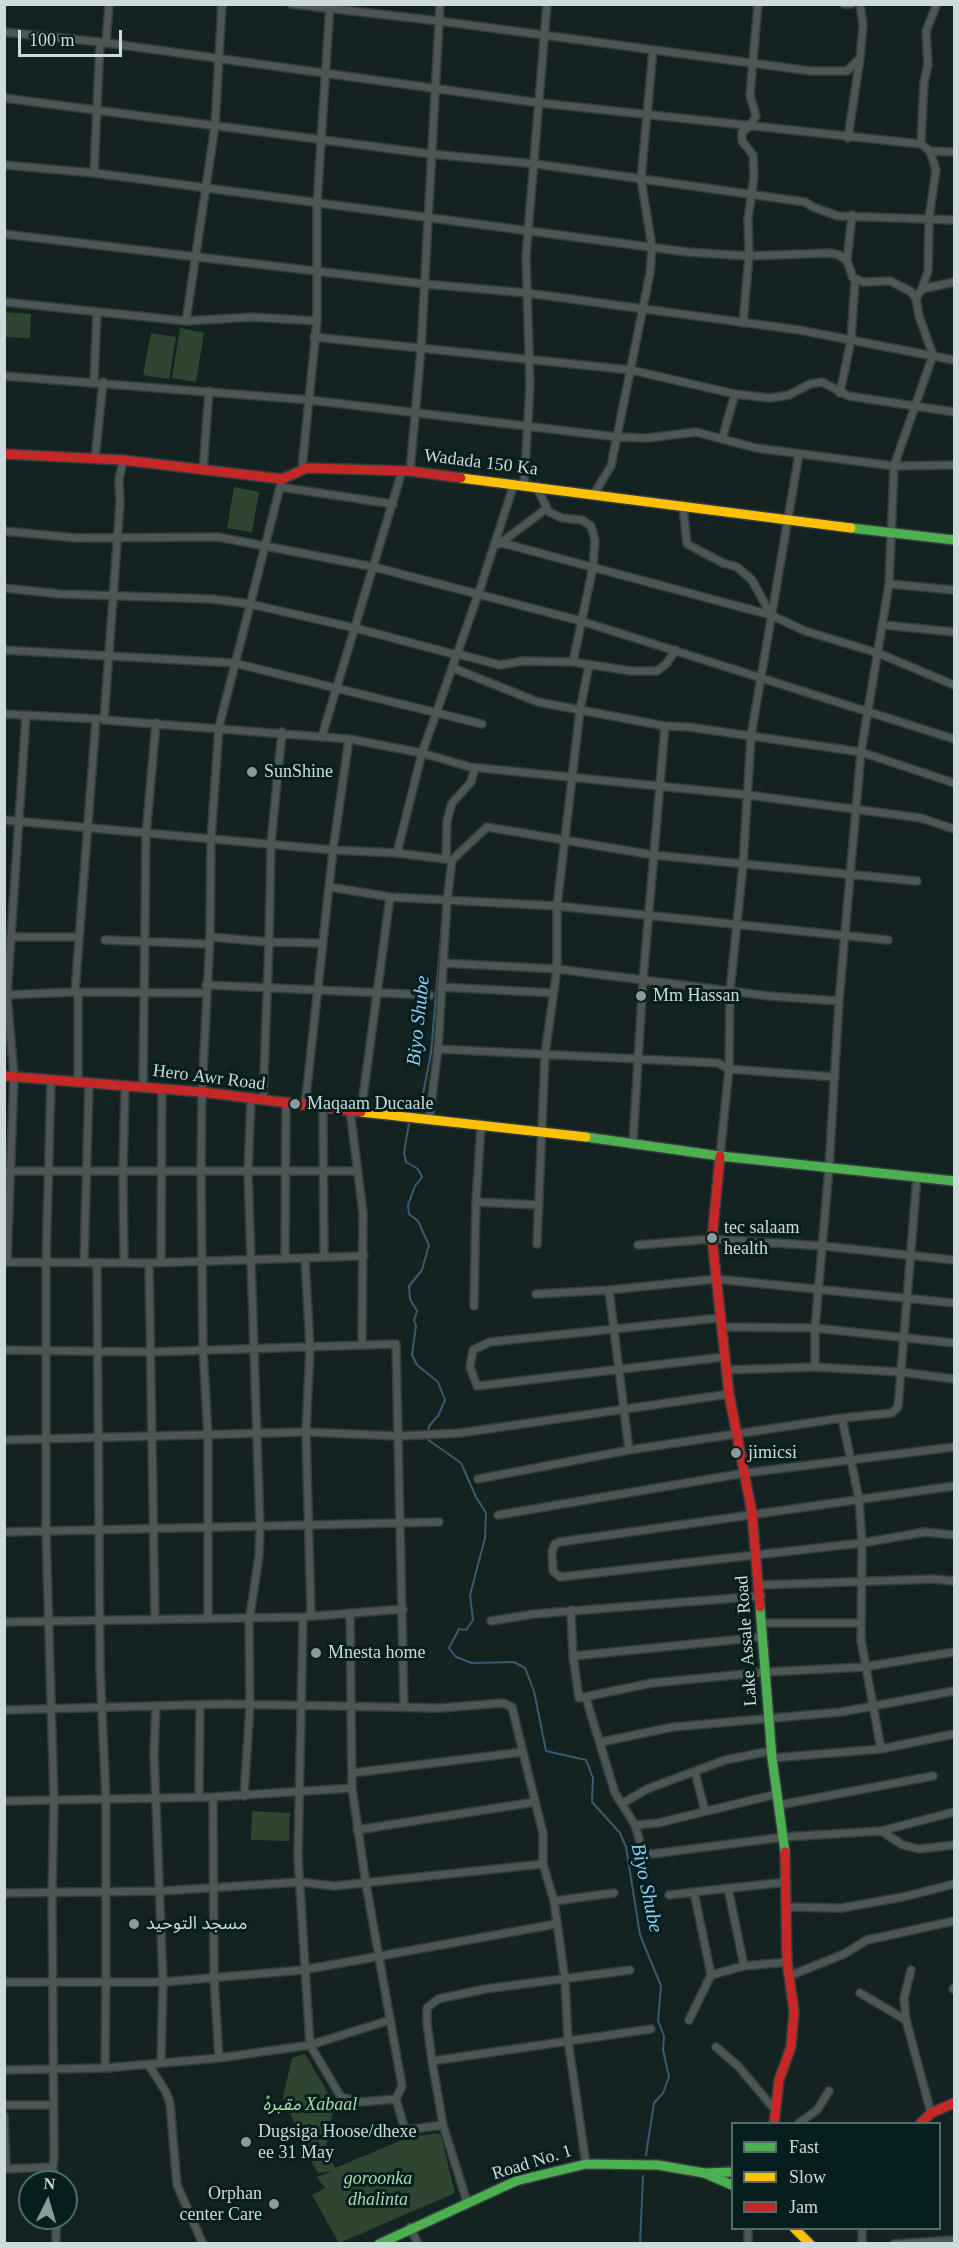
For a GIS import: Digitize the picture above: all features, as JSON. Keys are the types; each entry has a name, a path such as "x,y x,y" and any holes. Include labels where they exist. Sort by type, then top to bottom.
{"main road":[{"path":"4,454 123,460 281,483 302,468"},
{"name":"Wadada 150 Ka","path":"302,468 406,471 954,540"},
{"name":"Hero Awr Road","path":"9,1076 202,1092 429,1121 633,1142 720,1156 954,1181"},
{"name":"Lake Assale Road","path":"720,1156 712,1239 729,1394 745,1473 757,1554 772,1755 784,1838 787,1882 787,1962 794,2011 791,2047 779,2080 774,2122"},
{"path":"922,2122 931,2113 954,2103"},
{"name":"Road No. 1","path":"379,2244 410,2227 516,2181 586,2164 634,2164 704,2173"},
{"path":"704,2173 731,2172"},
{"path":"704,2173 731,2185"},
{"path":"795,2230 810,2244"}],"street":[{"path":"94,173 103,43 109,4"},
{"path":"186,321 214,126 222,4"},
{"path":"291,4 330,7 835,72 847,71 860,58"},
{"path":"322,736 393,504 406,471 422,349 440,4"},
{"path":"524,485 529,427 528,229 536,164 547,4"},
{"path":"743,323 749,256 748,219 752,194 753,156 742,141 742,132 749,127 756,116 750,94 758,4"},
{"path":"844,4 851,4"},
{"path":"848,138 860,58 862,25 860,4"},
{"path":"921,144 923,84 928,65 926,31 937,4"},
{"path":"302,468 316,321 317,204 330,7"},
{"path":"4,32 103,43 540,103 848,138 921,144 930,151 936,170 929,218 928,271 922,289 916,297"},
{"path":"594,494 611,466 650,273 652,247 642,179 652,50"},
{"path":"4,98 431,154 536,164 752,194 805,202 838,216 954,220"},
{"path":"930,151 954,152"},
{"path":"4,165 94,173 206,190 528,229 652,247 749,256 830,253 839,255 847,261"},
{"path":"840,393 851,340 855,280 847,261 852,215"},
{"path":"4,234 425,284 527,293 743,323 851,340 954,360"},
{"path":"815,1367 815,1328 836,1077 844,937 866,711 889,584 894,466 933,355 919,316 916,297 910,291 890,281 855,280"},
{"path":"922,289 954,282"},
{"path":"4,302 186,321 252,317 316,321"},
{"path":"94,381 98,312"},
{"path":"314,337 631,370 735,394 780,397 816,382 822,382 840,393 858,398 954,412"},
{"path":"4,376 94,381 310,400 617,437 647,438 696,432 756,448 799,454 894,466 954,465"},
{"path":"95,459 103,382"},
{"path":"203,470 209,391"},
{"path":"722,439 735,394"},
{"path":"720,1156 729,1069 730,991 738,926 752,736 799,454"},
{"path":"78,1083 79,937 87,828 108,655 121,491 119,480 123,460"},
{"path":"208,1618 208,1437 203,1350 201,1171 206,985 210,941 211,839 219,727 281,483 393,504"},
{"path":"397,852 422,753 498,544 514,484"},
{"path":"536,486 546,509 562,518 582,520 591,526 595,540 593,567 573,662"},
{"path":"683,506 687,544 723,563 737,567 752,580 771,615"},
{"path":"498,544 546,509"},
{"path":"4,531 41,536 218,537 266,544 374,567 479,592 582,621 954,739"},
{"path":"498,544 771,615 805,631 878,653 954,686"},
{"path":"889,584 954,590"},
{"path":"4,588 113,596 212,599 250,604 500,665 523,661 573,662 632,671 657,671 666,664 676,650"},
{"path":"883,625 954,632"},
{"path":"4,650 234,663 482,724"},
{"path":"537,1244 545,1054 557,969 557,906 580,710 589,665"},
{"path":"453,668 538,702 665,726 861,752 954,783"},
{"path":"4,714 219,727 349,739 422,753 446,762 475,768 748,795 921,818 954,829"},
{"path":"26,716 6,995 9,1076 6,1262 149,1263 364,1256"},
{"path":"143,1087 146,835 156,723"},
{"path":"633,1142 643,980 665,726"},
{"path":"263,1101 270,942 271,843 282,732"},
{"path":"305,1106 333,850 349,739"},
{"path":"429,1121 438,1049 447,902 449,860 447,821 452,803 471,782 475,768"},
{"path":"4,820 146,835 271,843 333,850 397,852 449,860 487,827 653,855 917,882"},
{"path":"330,887 390,897 447,902 557,906 888,940"},
{"path":"361,1112 390,897"},
{"path":"9,933 79,937"},
{"path":"105,940 322,944"},
{"path":"443,963 557,969 730,991 839,1001"},
{"path":"206,985 430,995"},
{"path":"441,987 553,993"},
{"path":"6,995 143,991 206,993"},
{"path":"438,1049 639,1061 718,1063 729,1069 836,1077"},
{"path":"51,1081 46,1263 48,1350 46,1530 54,1802 52,1891 53,2170"},
{"path":"84,1263 89,1083"},
{"path":"124,1263 125,1086"},
{"path":"161,1262 162,1089"},
{"path":"244,1796 250,1706 250,1618 259,1556 260,1527 248,1172 251,1099"},
{"path":"285,1259 286,1104"},
{"path":"323,1108 324,1257"},
{"path":"350,1110 356,1171 361,1192 364,1256 362,1344"},
{"path":"474,1306 476,1202 481,1126"},
{"path":"7,1171 356,1171"},
{"path":"478,1479 629,1450 896,1411 905,1338 917,1177"},
{"path":"476,1202 539,1205"},
{"path":"638,1245 712,1239 823,1246 954,1260"},
{"path":"305,1258 310,1348 306,1432 311,1615"},
{"path":"97,1263 101,1707 106,1800 105,2068"},
{"path":"149,1263 155,1620"},
{"path":"536,1294 609,1290 716,1279 954,1303"},
{"path":"609,1290 629,1450"},
{"path":"724,1357 477,1386 470,1367 473,1350 490,1342 534,1335 720,1322 815,1328 954,1343"},
{"path":"4,1350 150,1352 310,1348 393,1343 397,1346 404,1610 404,1707"},
{"path":"726,1370 815,1367 901,1372 954,1379"},
{"path":"4,1440 208,1437 306,1432 398,1436 460,1433 729,1394"},
{"path":"842,1418 859,1499 862,1542 860,1623 864,1667 881,1749"},
{"path":"498,1515 745,1473 954,1447"},
{"path":"954,1486 560,1542 552,1551 553,1571 560,1577 862,1542 925,1532 954,1535"},
{"path":"4,1532 439,1522"},
{"path":"760,1585 933,1579 954,1581"},
{"path":"491,1621 571,1610 761,1596"},
{"path":"4,1622 303,1617 404,1610"},
{"path":"571,1610 573,1656 579,1698 652,1683 766,1672 864,1667 954,1652"},
{"path":"350,1613 352,1788 366,1884 402,2086 396,2099 405,2130 443,2125"},
{"path":"303,1617 299,1792 300,1882 303,1970 310,2045 341,2097 361,2102 396,2099"},
{"path":"761,1623 860,1623"},
{"path":"573,1656 763,1637"},
{"path":"601,1742 673,1727 872,1707 954,1691"},
{"path":"586,1698 601,1742 611,1784 635,1824 644,1855 784,1838 881,1831 954,1812"},
{"path":"4,1710 200,1705 350,1705 440,1708 503,1703 512,1707 543,1833 543,1864 554,1901 566,1980 568,2040 586,2164"},
{"path":"199,1796 200,1705"},
{"path":"156,1706 156,1798 163,1982 161,2063"},
{"path":"623,1803 648,1789 725,1760 881,1749 954,1734"},
{"path":"352,1773 523,1752"},
{"path":"695,1772 705,1811"},
{"path":"779,1805 933,1776"},
{"path":"4,1801 54,1802 244,1796 352,1788"},
{"path":"635,1824 658,1823 777,1794"},
{"path":"213,1797 214,1978 219,2058"},
{"path":"357,1830 535,1802"},
{"path":"881,1831 903,1845 919,1849 954,1845"},
{"path":"4,1893 161,1891 300,1882 334,1886 543,1864"},
{"path":"669,1896 787,1882"},
{"path":"787,1907 841,1908 903,1898 954,1884"},
{"path":"728,1888 744,1966"},
{"path":"554,1901 614,1893"},
{"path":"689,2020 711,1975 694,1893"},
{"path":"789,1976 844,1954 867,1940 954,1921"},
{"path":"4,1982 163,1982 303,1970 343,1965 380,1955 556,1924"},
{"path":"711,1975 744,1966 787,1962"},
{"path":"467,2202 443,2125 427,2023 428,2008 438,1999 485,1989 630,1970"},
{"path":"910,1971 904,1998 906,2020 931,2113"},
{"path":"860,1993 906,2020"},
{"path":"4,2070 105,2068 219,2058 310,2045 390,2020"},
{"path":"432,2061 651,2029"},
{"path":"716,2047 738,2066 776,2111"},
{"path":"148,2064 166,2092 170,2103 177,2185 203,2244"},
{"path":"801,2122 817,2110 829,2091"},
{"path":"4,2105 53,2105"},
{"path":"4,2116 5,2169 53,2167"},
{"path":"410,2227 418,2244"},
{"path":"894,2244 954,2240"}],"green space":[{"path":"5,312 31,314 30,338 5,337"},
{"path":"180,328 204,333 196,382 172,378"},
{"path":"151,333 176,337 169,379 143,375"},
{"path":"234,487 259,492 252,532 227,528"},
{"path":"252,1811 290,1813 289,1841 251,1840"},
{"name":"goroonka dhalinta","path":"305,2054 334,2103 326,2149 335,2168 409,2137 438,2133 441,2136 455,2193 339,2243 312,2195 325,2188 317,2177 332,2171 318,2173 283,2097 292,2058"}],"waterway":[{"name":"Biyo Shube","path":"410,1115 412,1104 422,1099 431,1053 442,923"},
{"name":"Biyo Shube","path":"409,1123 404,1153 406,1162 418,1169 422,1177 415,1186 408,1205 409,1214 418,1221 429,1245 422,1270 409,1286 410,1299 417,1311 414,1320 416,1326 412,1355 417,1365 438,1382 445,1400 438,1416 429,1426 427,1439 461,1463 486,1513 485,1538 470,1595 473,1620 466,1630 459,1629 449,1648 456,1657 472,1663 514,1662 525,1668 534,1691 546,1751 586,1760 593,1778 592,1802 620,1833 626,1847 640,1935 661,1986 658,2021 664,2036 663,2050 669,2077 663,2093 654,2103 646,2155"},
{"path":"640,2244 643,2176"}],"traffic: fast":[{"path":"851,528 954,540"},
{"path":"586,1137 720,1156 954,1181"},
{"path":"760,1607 772,1758 785,1852"},
{"path":"379,2244 516,2181 586,2164 658,2165 704,2173 731,2185"},
{"path":"706,2173 731,2172"}],"traffic: slow":[{"path":"461,478 851,528"},
{"path":"361,1112 586,1137"},
{"path":"796,2230 810,2244"}],"traffic: jam":[{"path":"4,454 123,460 282,479 307,468 410,471 461,478"},
{"path":"4,1076 202,1092 361,1112"},
{"path":"720,1156 712,1239 729,1394 752,1513 760,1607"},
{"path":"774,2122 779,2080 791,2047 794,2011 787,1962 785,1852"},
{"path":"922,2122 931,2113 954,2103"}],"place":[{"name":"SunShine","path":"252,772"},
{"name":"Mm Hassan","path":"641,996"},
{"name":"Maqaam Ducaale","path":"295,1104"},
{"name":"tec salaam health","path":"712,1238"},
{"name":"jimicsi","path":"736,1453"},
{"name":"Mnesta home","path":"316,1653"},
{"name":"مسجد التوحيد","path":"134,1924"},
{"name":"Dugsiga Hoose/dhexe ee 31 May","path":"246,2142"},
{"name":"Orphan center Care","path":"274,2204"}],"park label":[{"name":"ْمقبره Xabaal","path":"310,2105"}]}
